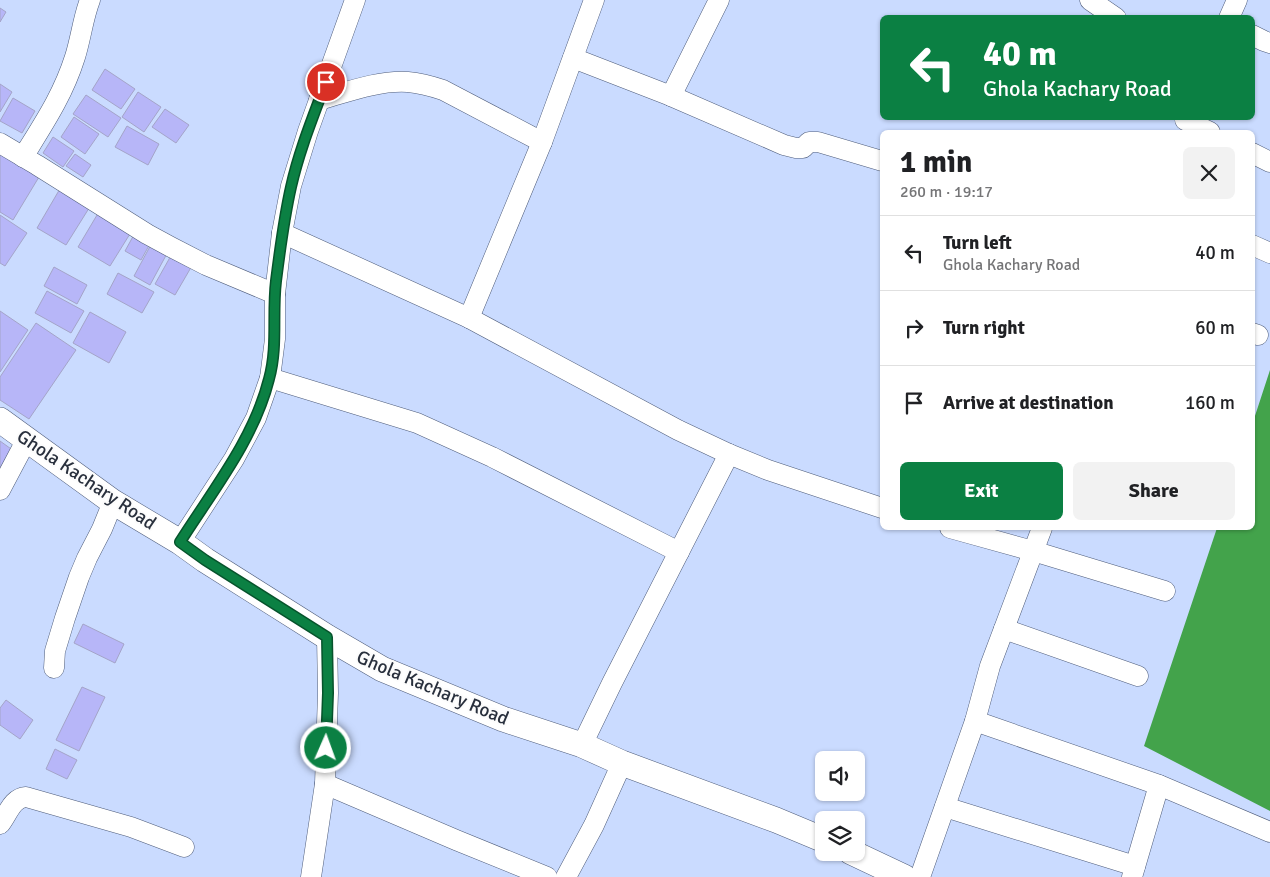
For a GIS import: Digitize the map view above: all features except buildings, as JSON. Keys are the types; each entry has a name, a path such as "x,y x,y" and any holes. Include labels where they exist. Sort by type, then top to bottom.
{"street":[{"path":"23,157 57,103 68,78 76,56 86,9 90,0"},
{"path":"180,542 234,459 256,418 270,378 275,339 275,294 282,233 291,186 308,131 356,0"},
{"path":"468,318 542,142 594,0"},
{"path":"671,96 719,0"},
{"path":"1090,0 1112,15"},
{"path":"1230,15 1237,0"},
{"path":"1255,36 1270,43"},
{"path":"573,58 671,96 784,145 803,148 810,142 818,142 880,160"},
{"path":"319,100 357,89 392,82 425,84 443,90 542,142"},
{"path":"1183,123 1204,130"},
{"path":"0,144 170,247 206,265 275,294"},
{"path":"1255,154 1270,162"},
{"path":"282,233 468,318 678,430 729,454 768,470 880,507"},
{"path":"1255,246 1270,253"},
{"path":"270,378 417,423 492,457 680,552"},
{"name":"Ghola Kachary Road","path":"0,420 113,502 180,542 205,560 327,637 382,669 503,719 582,745 622,763 815,836"},
{"path":"0,490 28,439"},
{"path":"582,745 729,454"},
{"path":"54,668 55,651 64,618 87,558 113,502"},
{"path":"957,530 1165,591"},
{"path":"920,877 975,721 990,666 1041,530"},
{"path":"1004,629 1138,676"},
{"path":"312,877 325,784 328,693 327,637"},
{"path":"975,721 1159,785 1270,832"},
{"path":"566,877 594,825 622,763"},
{"path":"325,784 547,877"},
{"path":"945,807 1133,871 1159,785"},
{"path":"0,824 13,803 20,797 26,796 131,827 184,847"},
{"path":"865,859 904,877"}],"shaded area":[{"path":"1270,370 1270,811 1144,746 1216,530 1255,530 1255,416"}],"route":[{"path":"326,82 291,186 282,233 275,294 275,339 270,378 256,418 234,459 180,542 205,560 327,637 328,693 326,748"}]}
